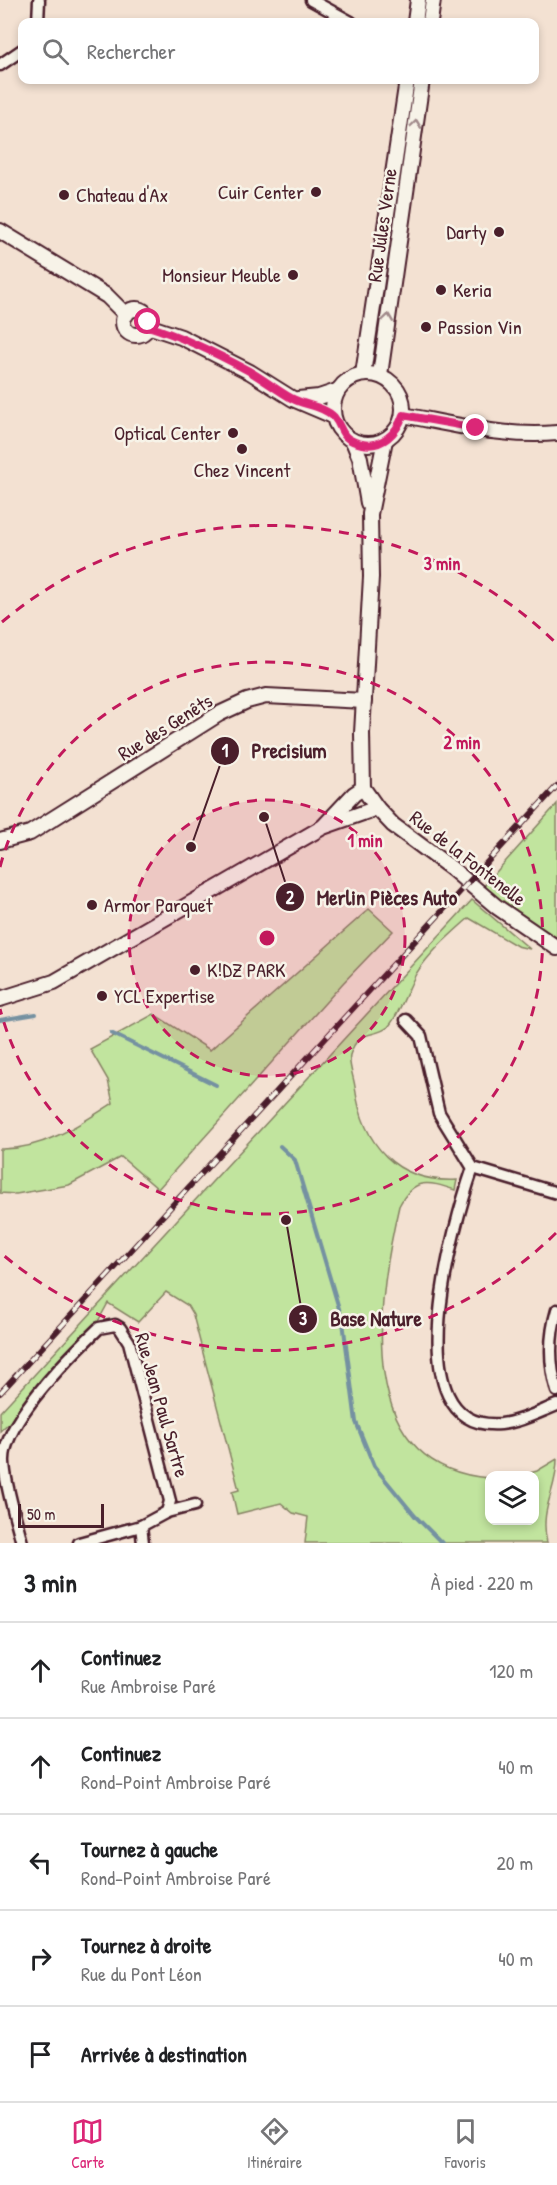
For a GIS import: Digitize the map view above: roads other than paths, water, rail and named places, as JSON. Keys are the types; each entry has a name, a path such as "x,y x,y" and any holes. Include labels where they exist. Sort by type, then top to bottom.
{"street":[{"path":"39,0 39,18"},
{"path":"311,0 344,18"},
{"path":"416,18 418,0"},
{"path":"431,18 434,0"},
{"path":"0,65 18,53"},
{"name":"Rue Jules Verne","path":"363,374 406,84"},
{"name":"Rue Jules Verne","path":"380,375 421,84"},
{"path":"0,231 107,296 126,315 133,310 141,311 147,318 148,326 181,336 250,372 293,399 333,417"},
{"path":"363,374 380,375 398,390 402,398 403,415 393,434 385,440 364,444 353,441 344,435 333,417 338,391 345,382 363,374"},
{"path":"293,399 319,397 338,391"},
{"path":"403,415 476,428 536,435 557,433"},
{"path":"370,514 385,440"},
{"path":"324,826 354,794 363,788 364,701 371,577 370,514 360,458 353,441"},
{"name":"Rue des Genêts","path":"0,841 30,833 219,714 247,701 266,696 364,701"},
{"name":"Rue de la Fontenelle","path":"363,788 393,825 451,868 497,907 557,948"},
{"path":"0,999 54,982 324,826 368,813 377,808"},
{"path":"406,1020 421,1036 439,1113 473,1168 557,1193"},
{"path":"473,1168 450,1240 442,1292 439,1366 444,1389 459,1411 474,1419 500,1424 524,1418 557,1405"},
{"path":"557,1310 551,1347 552,1375 557,1391"},
{"name":"Rue Jean Paul Sartre","path":"22,1543 3,1460 12,1431 46,1382 99,1328 106,1325 120,1328 129,1342 170,1501 167,1512"},
{"path":"79,1543 141,1526 167,1512 195,1505"},
{"path":"141,1526 143,1543"}],"waterway":[{"path":"0,1020 36,1014"},
{"path":"111,1033 216,1085"},
{"path":"280,1146 295,1160 343,1322 356,1422 374,1466 415,1516 442,1543"}],"railway":[{"path":"0,1393 557,786"}],"place":[{"name":"Cuir Center","path":"316,192"},
{"name":"Chateau d'Ax","path":"64,195"},
{"name":"Darty","path":"499,232"},
{"name":"Monsieur Meuble","path":"293,275"},
{"name":"Keria","path":"441,290"},
{"name":"Passion Vin","path":"426,327"},
{"name":"Optical Center","path":"233,433"},
{"name":"Chez Vincent","path":"242,449"},
{"name":"Merlin Pièces Auto","path":"264,817"},
{"name":"Precisium","path":"191,847"},
{"name":"Armor Parquet","path":"92,905"},
{"name":"K!DZ PARK","path":"195,970"},
{"name":"YCL Expertise","path":"102,996"},
{"name":"Base Nature","path":"286,1220"}]}
